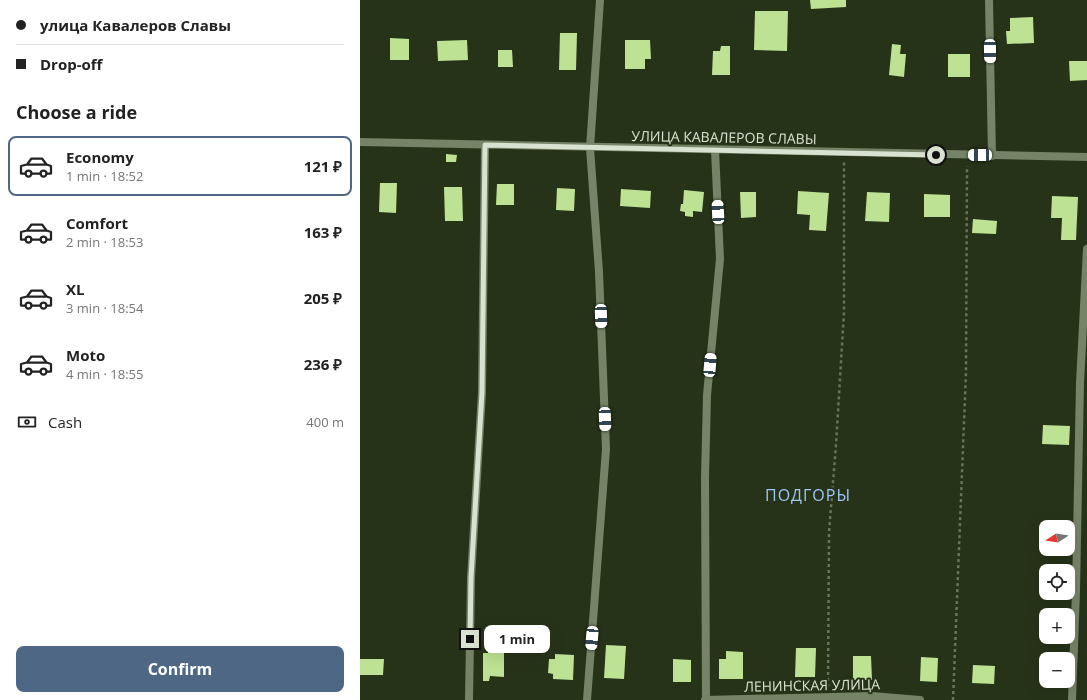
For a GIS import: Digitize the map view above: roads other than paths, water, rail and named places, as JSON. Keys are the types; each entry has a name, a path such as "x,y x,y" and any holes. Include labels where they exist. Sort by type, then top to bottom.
{"street":[{"path":"587,700 606,449 599,272 590,148 600,0"},
{"path":"989,0 992,156"},
{"name":"УЛИЦА КАВАЛЕРОВ СЛАВЫ","path":"360,142 590,148 1087,157"},
{"path":"469,700 471,578 482,392 485,145"},
{"path":"705,700 705,478 707,395 720,259 715,150"},
{"path":"1072,700 1076,591 1080,383 1087,249"},
{"name":"ЛЕНИНСКАЯ УЛИЦА","path":"705,700 872,696 920,700"}],"district":[{"name":"ПОДГОРЫ","path":"808,495"}]}
